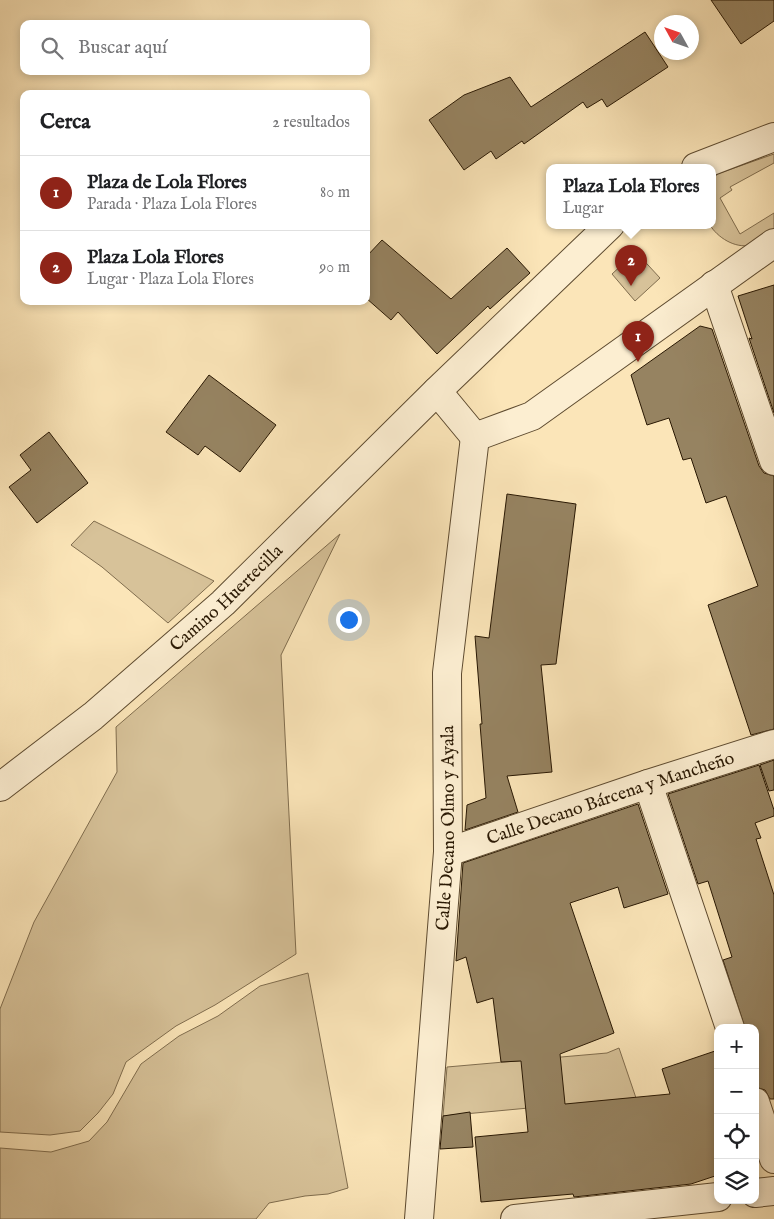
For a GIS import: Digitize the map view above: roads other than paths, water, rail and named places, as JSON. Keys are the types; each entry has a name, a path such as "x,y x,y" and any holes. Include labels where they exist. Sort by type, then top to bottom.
{"street":[{"path":"701,164 774,137"},
{"name":"Camino Huertecilla","path":"0,787 92,716 223,603 437,391 606,229"},
{"path":"437,391 475,437 532,416 774,243"},
{"path":"714,285 774,461"},
{"name":"Calle Decano Olmo y Ayala","path":"419,1219 448,852 448,673 475,437"},
{"name":"Calle Decano Bárcena y Mancheño","path":"448,852 648,784 774,744"},
{"path":"648,784 729,1024"},
{"path":"759,1114 774,1158"},
{"path":"759,1193 774,1191"},
{"path":"516,1219 714,1197"}],"place":[{"name":"Plaza Lola Flores","path":"631,286"},
{"name":"Plaza de Lola Flores","path":"638,362"}]}
